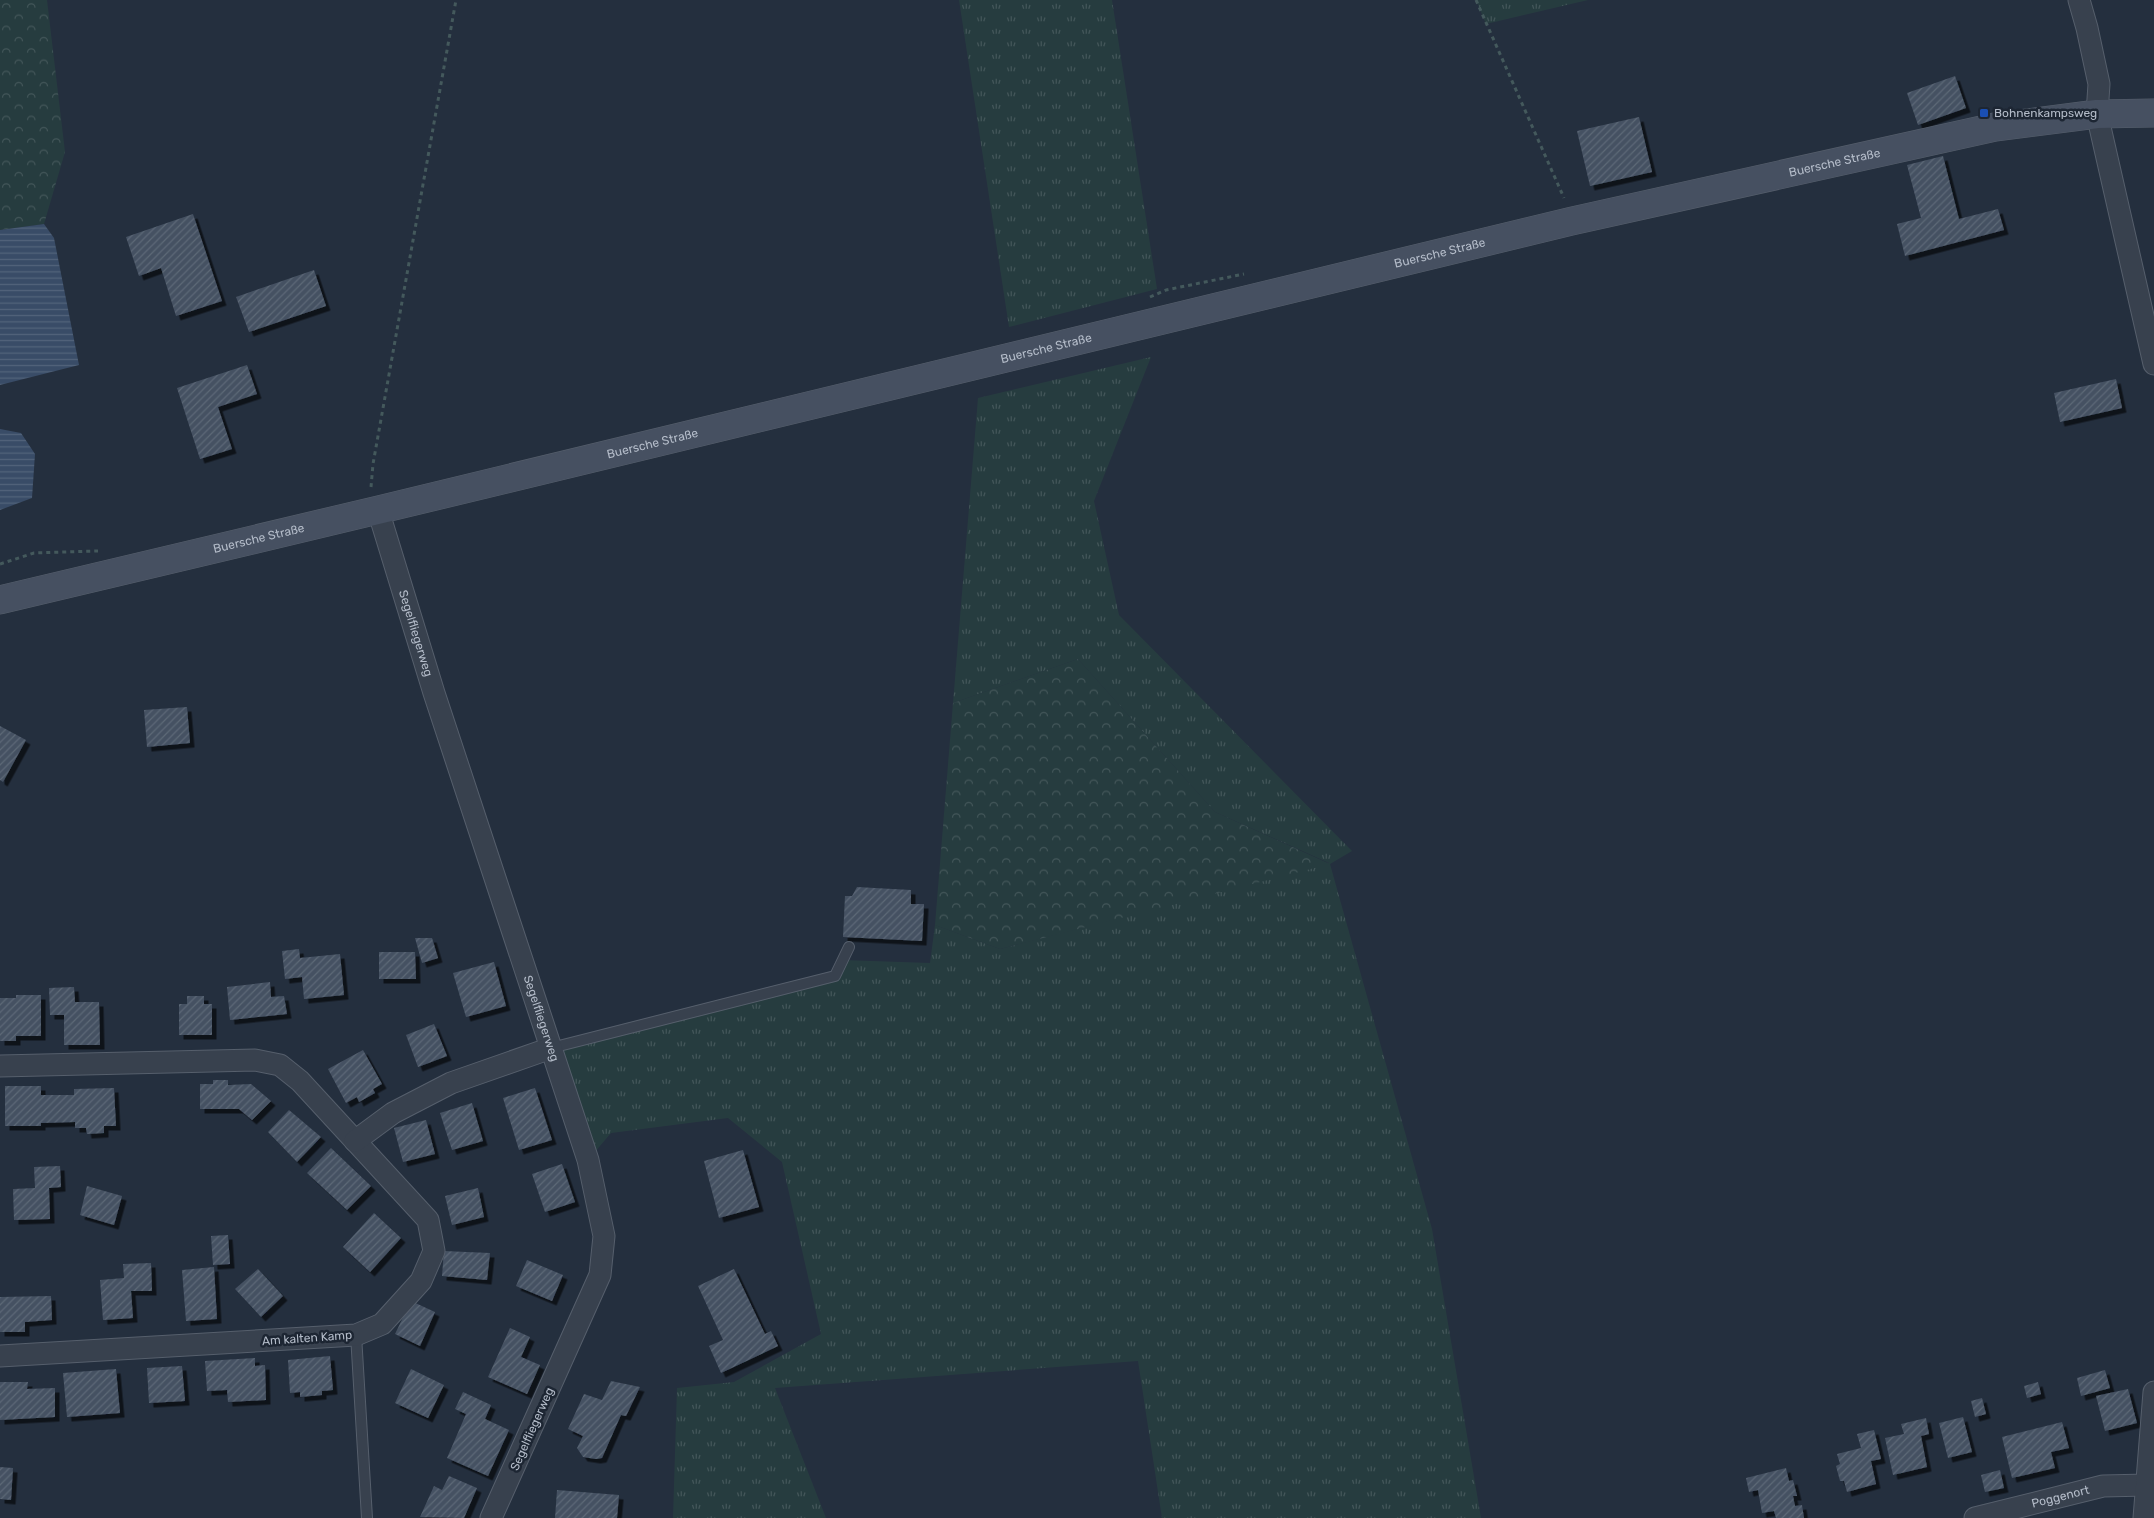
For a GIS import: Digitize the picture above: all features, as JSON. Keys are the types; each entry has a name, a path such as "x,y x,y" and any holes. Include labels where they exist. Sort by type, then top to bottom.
{"main road":[{"name":"Buersche Straße","path":"0,600 375,501 1572,221 1996,127 2097,114 2154,113"}],"street":[{"path":"2079,0 2088,28 2099,84 2097,114 2154,364"},
{"name":"Segelfliegerweg","path":"375,501 434,693 588,1160 604,1236 600,1275 491,1518"},
{"path":"355,1141 393,1112 451,1083 551,1048"},
{"name":"Am kalten Kamp","path":"0,1066 256,1060 280,1065 300,1081 428,1220 434,1251 421,1282 382,1324 356,1335 0,1356"},
{"path":"2144,1518 2154,1392"},
{"name":"Poggenort","path":"1975,1518 2103,1486 2146,1485"}],"lane":[{"path":"551,1048 835,976 849,947"},
{"path":"356,1335 367,1518"}],"path":[{"path":"375,501 374,454 456,0"},
{"path":"1476,0 1572,221"}],"green space":[{"path":"0,0 47,0 65,152 44,224 0,230"},
{"path":"959,0 1112,0 1157,289 1009,327"},
{"path":"1476,0 1588,0 1486,24"},
{"path":"1151,357 1094,501 1119,615 1352,851 1330,864 1432,1229 1481,1518 1162,1518 1138,1361 775,1388 826,1518 673,1518 677,1388 734,1382 821,1334 782,1162 728,1118 611,1133 588,1160 551,1048 835,976 842,960 930,963 935,925 1000,949 1329,863 1215,812 1078,659 953,703 978,398"},
{"path":"1078,659 1215,812 1330,864 1000,949 935,925 953,703"}],"water":[{"path":"44,224 54,238 79,365 0,385 0,230"},
{"path":"0,429 21,433 35,454 32,498 0,510"}],"building":[{"path":"1955,76 1966,108 1918,125 1907,93"},
{"path":"1639,117 1652,172 1590,186 1577,131"},
{"path":"1943,156 1959,219 1998,209 2004,230 1905,256 1897,224 1921,218 1907,165"},
{"path":"193,214 222,301 176,316 161,268 139,276 126,237"},
{"path":"314,270 326,306 249,332 236,297"},
{"path":"247,365 257,394 218,407 232,449 200,459 177,388"},
{"path":"2116,379 2122,408 2060,422 2054,393"},
{"path":"187,707 190,743 147,747 144,710"},
{"path":"0,726 26,740 3,782 0,780"},
{"path":"857,887 911,890 911,904 924,904 922,941 843,937 845,896 852,896"},
{"path":"415,938 432,938 438,958 422,963"},
{"path":"299,949 300,958 340,954 344,995 304,999 302,977 285,979 282,951"},
{"path":"379,952 415,952 416,979 379,979"},
{"path":"494,962 506,1006 466,1017 453,973"},
{"path":"270,982 271,997 284,996 287,1014 230,1020 227,987"},
{"path":"74,987 75,1002 99,1002 100,1045 64,1045 64,1015 50,1015 49,988"},
{"path":"16,995 41,995 41,1036 16,1036 16,1041 0,1041 0,998 16,998"},
{"path":"187,996 204,996 204,1004 212,1004 212,1035 179,1035 179,1004 187,1004"},
{"path":"434,1024 447,1056 418,1067 406,1035"},
{"path":"363,1050 382,1084 373,1089 375,1093 359,1102 357,1097 346,1103 328,1069"},
{"path":"213,1080 228,1080 228,1085 251,1084 271,1101 252,1120 239,1109 200,1109 200,1084 213,1084"},
{"path":"5,1086 41,1086 41,1095 74,1095 74,1089 114,1088 116,1126 104,1126 104,1133 87,1134 86,1128 75,1128 75,1122 41,1123 41,1126 5,1126"},
{"path":"535,1088 552,1140 519,1150 503,1098"},
{"path":"472,1103 483,1141 452,1150 440,1113"},
{"path":"289,1110 321,1137 297,1162 268,1132"},
{"path":"426,1120 435,1154 403,1162 394,1128"},
{"path":"331,1148 371,1186 347,1210 307,1173"},
{"path":"743,1150 759,1207 719,1218 704,1161"},
{"path":"562,1164 575,1202 545,1212 532,1174"},
{"path":"60,1166 61,1187 49,1188 50,1219 14,1220 13,1189 35,1188 34,1167"},
{"path":"87,1186 122,1196 114,1225 80,1215"},
{"path":"478,1188 484,1217 452,1225 445,1196"},
{"path":"374,1213 401,1238 370,1272 343,1247"},
{"path":"228,1235 230,1264 213,1265 211,1236"},
{"path":"444,1251 490,1253 487,1280 442,1276"},
{"path":"527,1260 563,1275 552,1301 516,1286"},
{"path":"151,1263 152,1291 131,1291 133,1318 103,1320 100,1280 124,1278 123,1264"},
{"path":"214,1267 217,1319 186,1321 182,1270"},
{"path":"258,1269 283,1296 261,1317 235,1289"},
{"path":"734,1269 765,1334 771,1331 778,1346 721,1373 709,1346 723,1340 698,1286"},
{"path":"51,1296 52,1320 25,1322 25,1332 0,1332 0,1297"},
{"path":"411,1301 435,1312 420,1346 395,1334"},
{"path":"510,1328 530,1337 521,1357 540,1365 527,1394 488,1377"},
{"path":"330,1356 333,1390 322,1391 322,1395 300,1397 300,1392 290,1393 288,1360"},
{"path":"255,1358 255,1366 265,1365 266,1400 228,1402 227,1390 207,1391 205,1361"},
{"path":"182,1366 185,1401 149,1403 147,1368"},
{"path":"116,1369 120,1413 67,1417 63,1373"},
{"path":"411,1369 444,1385 428,1418 395,1403"},
{"path":"2105,1370 2110,1388 2081,1396 2077,1378"},
{"path":"611,1381 640,1387 626,1416 621,1415 602,1458 583,1457 577,1448 583,1436 568,1429 584,1394 602,1400"},
{"path":"0,1382 28,1382 27,1389 55,1388 55,1417 0,1420"},
{"path":"2038,1382 2041,1394 2027,1398 2024,1386"},
{"path":"2128,1389 2137,1423 2105,1431 2096,1396"},
{"path":"463,1392 491,1405 485,1419 509,1430 488,1476 447,1458 466,1414 455,1409"},
{"path":"1982,1398 1986,1414 1975,1417 1971,1401"},
{"path":"1963,1417 1972,1452 1948,1458 1939,1423"},
{"path":"1926,1418 1929,1434 1921,1436 1927,1467 1893,1475 1885,1438 1904,1434 1901,1424"},
{"path":"2062,1422 2069,1448 2051,1452 2055,1468 2012,1478 2002,1437"},
{"path":"1874,1430 1881,1459 1871,1461 1876,1484 1847,1492 1844,1481 1840,1481 1836,1466 1840,1464 1837,1454 1861,1448 1857,1434"},
{"path":"0,1467 13,1468 11,1500 0,1499"},
{"path":"1786,1468 1789,1481 1793,1480 1797,1496 1793,1496 1795,1506 1802,1505 1804,1518 1776,1518 1774,1511 1762,1513 1758,1490 1749,1492 1746,1478"},
{"path":"2000,1470 2004,1488 1985,1492 1981,1475"},
{"path":"449,1476 477,1488 464,1518 420,1517 434,1486 442,1490"},
{"path":"557,1490 619,1495 617,1518 555,1518"}],"place":[{"name":"Bohnenkampsweg","path":"1984,113"}]}
